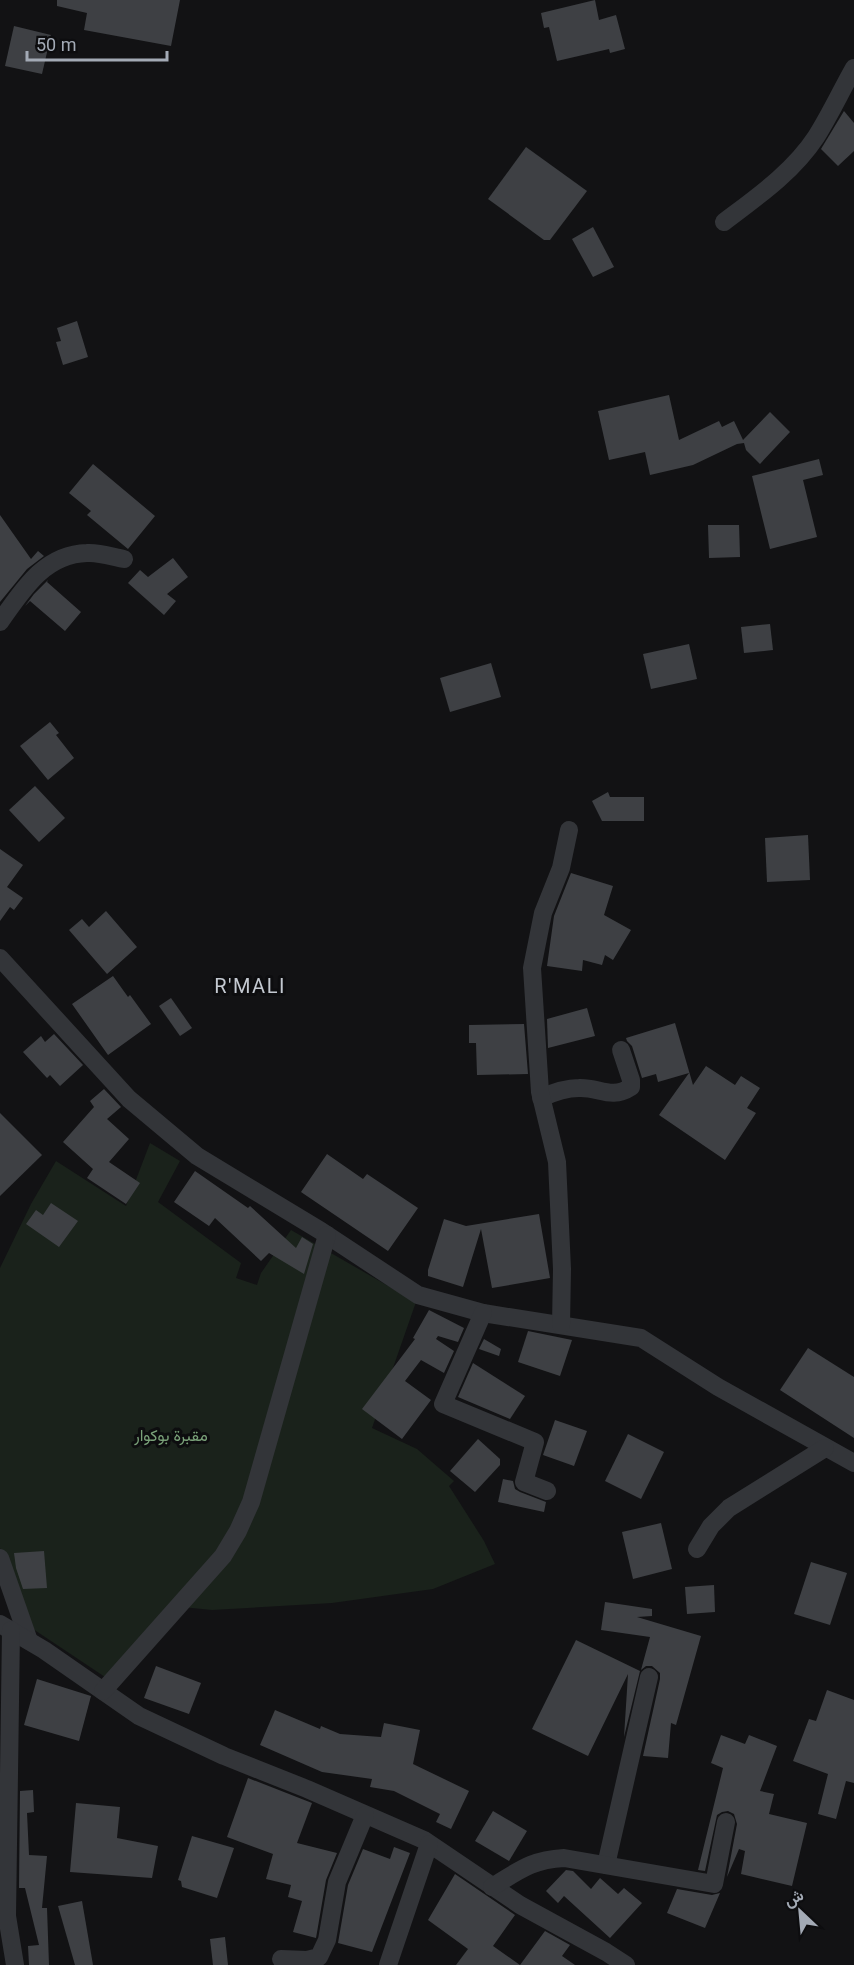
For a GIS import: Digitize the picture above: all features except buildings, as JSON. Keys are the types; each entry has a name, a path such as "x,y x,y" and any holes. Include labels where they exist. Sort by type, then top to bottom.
{"street":[{"path":"724,222 765,191 792,166 815,138 854,68"},
{"path":"0,622 42,569 55,561 88,553 124,559"},
{"path":"561,1325 562,1269 557,1162 541,1098 532,968 543,913 561,868 569,830"},
{"path":"0,958 129,1099 197,1156 327,1235 418,1295 483,1313 641,1338 718,1387 854,1463"},
{"path":"541,1098 567,1089 582,1088 607,1093 623,1092 631,1087 631,1080 621,1050"},
{"path":"103,1691 223,1556 238,1532 251,1502 327,1235"},
{"path":"483,1313 443,1404 535,1442 524,1482 547,1491"},
{"path":"698,1549 711,1526 729,1508 825,1448"},
{"path":"0,1558 29,1641"},
{"path":"6,1627 139,1716 213,1751 429,1844 520,1905 626,1965"},
{"path":"6,1627 4,1863 7,1916 15,1965"},
{"path":"606,1865 649,1677"},
{"path":"281,1959 308,1960 319,1957 327,1940 337,1882 365,1815"},
{"path":"492,1887 527,1865 543,1859 564,1858 714,1884 726,1822"},
{"path":"388,1965 429,1844"}],"green space":[{"name":"مقبرة بوكوار","path":"150,1143 180,1161 158,1202 241,1263 236,1278 257,1285 261,1273 291,1230 416,1302 372,1428 417,1449 454,1481 449,1486 484,1541 495,1564 433,1589 332,1603 212,1610 172,1606 108,1679 30,1627 17,1602 0,1548 0,1268 31,1204 56,1161 126,1206"}],"district":[{"name":"R'MALI","path":"250,986"}]}
